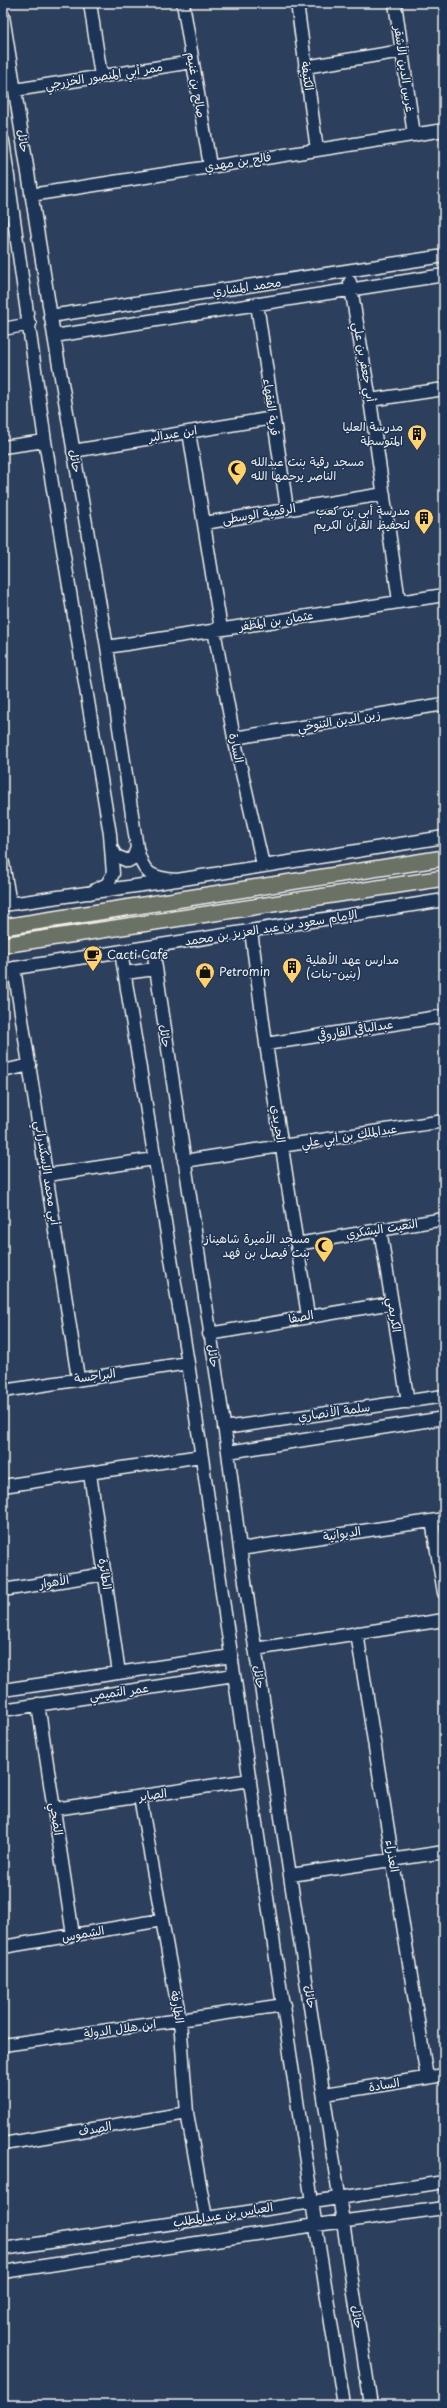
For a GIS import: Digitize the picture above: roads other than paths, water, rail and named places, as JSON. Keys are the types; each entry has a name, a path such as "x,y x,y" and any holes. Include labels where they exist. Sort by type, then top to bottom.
{"main road":[{"path":"3,927 444,858"},
{"name":"الإمام سعود بن عبد العزيز بن محمد","path":"3,945 444,878"}],"street":[{"path":"90,3 101,76"},
{"name":"صالح بن غنيم","path":"183,3 210,166"},
{"name":"الكتيفة","path":"296,3 317,150"},
{"name":"غرس الدين الأشقر","path":"395,3 414,135"},
{"name":"حائل","path":"3,16 50,316 107,646 137,848 140,860 146,871 156,879 177,880"},
{"path":"305,67 402,51"},
{"name":"ممر أبي المنصور الخزرجي","path":"15,90 192,62"},
{"name":"فالح بن مهدي","path":"31,195 444,130"},
{"name":"حائل","path":"3,141 8,213 21,264 45,441 79,637 112,849 113,874 107,884 90,893"},
{"name":"محمد المشاري","path":"50,316 348,272 444,256"},
{"path":"21,264 42,261"},
{"name":"أبي جعفر بن علي","path":"348,272 370,400 399,602"},
{"name":"محمد المشاري","path":"54,336 444,275"},
{"name":"قرية الفقهاء","path":"256,304 287,510"},
{"path":"80,312 71,316 68,320 68,325 74,331 84,331"},
{"path":"3,329 30,324"},
{"path":"370,400 444,389"},
{"name":"ابن عبدالبر","path":"73,450 273,418"},
{"name":"السارة","path":"189,432 204,523 234,738 263,866"},
{"path":"3,447 45,441"},
{"name":"الرقمية الوسطى","path":"204,523 384,494"},
{"name":"عثمان بن المظفر","path":"107,646 444,595"},
{"name":"زين الدين التنوخي","path":"234,738 444,704"},
{"path":"3,863 6,905 177,880 444,837"},
{"path":"112,849 116,856 128,861 133,858 137,848"},
{"name":"الإمام سعود بن عبد العزيز بن محمد","path":"8,969 153,948 444,900"},
{"name":"الحريدي","path":"252,931 266,1044 308,1316"},
{"name":"حائل","path":"153,948 209,1334 228,1452 240,1549 325,2094 339,2197 371,2405"},
{"name":"حائل","path":"121,952 188,1363 312,2202 344,2405"},
{"name":"أبي محمد الإسكندراني","path":"8,969 30,1065 78,1378"},
{"path":"125,973 155,969"},
{"name":"عبدالباقي الفاروقي","path":"266,1044 444,1016"},
{"path":"3,1071 30,1065"},
{"name":"عبدالملك بن أبي علي","path":"184,1162 444,1121"},
{"path":"47,1175 154,1159"},
{"name":"النعيت اليشكري","path":"296,1244 444,1219"},
{"name":"الكريمي","path":"380,1229 408,1402"},
{"name":"الصفا","path":"209,1334 308,1316 392,1303"},
{"name":"البراجسة","path":"3,1391 78,1378 188,1363"},
{"name":"سلمة الأنصاري","path":"224,1428 444,1396"},
{"name":"سلمة الأنصاري","path":"228,1452 444,1418"},
{"path":"3,1486 201,1456"},
{"name":"الطائرة","path":"90,1474 119,1673"},
{"name":"الديوانية","path":"240,1549 444,1519"},
{"path":"432,1521 442,1566 444,1593"},
{"name":"الأهوار","path":"3,1590 105,1574"},
{"path":"255,1649 444,1620"},
{"name":"العذراء","path":"356,1634 427,2078"},
{"path":"3,1690 232,1656"},
{"name":"عمر التميمي","path":"3,1710 234,1674"},
{"name":"الضحي","path":"38,1704 73,1935"},
{"name":"الصابر","path":"55,1809 250,1780"},
{"name":"الطارفة","path":"140,1797 180,2020 187,2113 206,2218"},
{"path":"291,1875 444,1852"},
{"name":"الشموس","path":"3,1947 162,1920"},
{"name":"ابن هلال الدولة","path":"3,2045 284,2005"},
{"name":"السادة","path":"325,2094 444,2075"},
{"name":"الصدف","path":"3,2144 187,2113"},
{"name":"العباس بن عبدالمطلب","path":"3,2249 444,2182"},
{"name":"العباس بن عبدالمطلب","path":"3,2272 316,2225 444,2208"}],"place":[{"name":"مدرسة العليا المتوسطة","path":"417,451"},
{"name":"مسجد رقية بنت عبدالله الناصر يرحمها الله","path":"237,486"},
{"name":"مدرسة أبي بن كعب لتحفيظ القرآن الكريم","path":"424,535"},
{"name":"Cacti Cafe","path":"93,972"},
{"name":"مدارس عهد الأهلية (بنين-بنات)","path":"292,984"},
{"name":"Petromin","path":"205,989"},
{"name":"مسجد الأميرة شاهيناز بنت فيصل بن فهد","path":"324,1263"}]}
